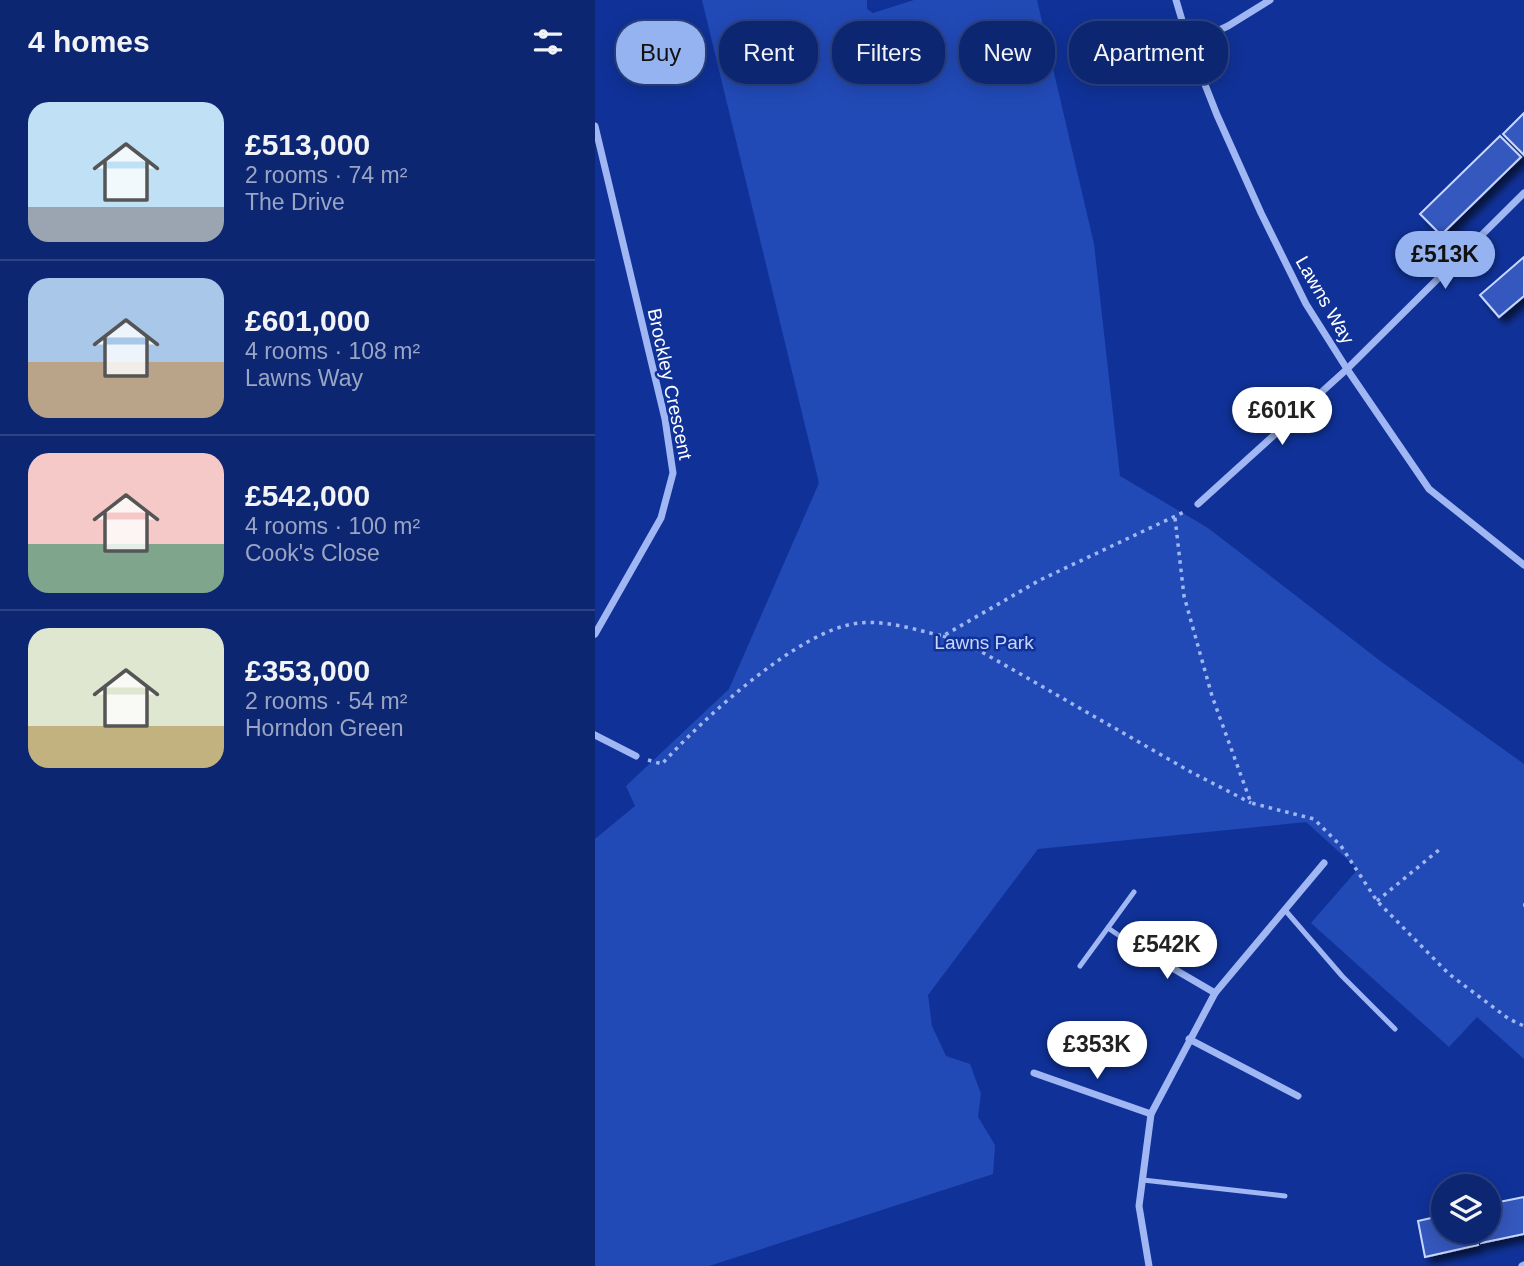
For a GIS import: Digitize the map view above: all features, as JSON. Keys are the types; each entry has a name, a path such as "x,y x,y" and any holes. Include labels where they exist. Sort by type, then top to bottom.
{"street":[{"name":"Lawns Way","path":"1176,0 1182,21"},
{"path":"1228,26 1270,0"},
{"name":"Lawns Way","path":"1205,84 1261,213 1306,304 1347,369 1429,489 1524,565"},
{"name":"Brockley Crescent","path":"595,126 665,419 673,473 661,518 595,634"},
{"path":"1198,504 1347,369 1524,193"},
{"path":"595,735 636,756"},
{"path":"1149,1266 1139,1206 1151,1114 1215,993 1324,863"},
{"path":"1133,945 1215,993"},
{"path":"1189,1039 1298,1096"},
{"path":"1034,1073 1151,1114"}],"lane":[{"path":"1080,966 1134,892"},
{"path":"1285,910 1342,976 1395,1029"},
{"path":"1108,928 1133,945"},
{"path":"1143,1180 1285,1196"}],"path":[{"path":"943,636 1040,580 1175,517 1184,596 1212,696 1251,803"},
{"path":"636,756 662,764 679,745 756,676 821,635 855,623 877,622 943,636 982,652 1191,772 1251,803 1314,819 1341,846 1377,901 1450,974 1509,1019 1524,1026"},
{"path":"1377,901 1440,849"}],"green space":[{"name":"Lawns Park","path":"702,0 867,0 867,9 873,13 914,0 1037,0 1042,21 959,21 959,84 1055,84 1055,77 1094,244 1120,476 1208,528 1383,663 1524,764 1524,1059 1477,1017 1449,1047 1311,923 1358,869 1306,822 1038,849 928,995 932,1026 946,1056 970,1064 981,1094 978,1117 995,1145 993,1174 709,1266 595,1266 595,839 635,806 626,786 729,689 819,483 722,84 818,84 818,21 719,21 719,70"}],"building":[{"path":"1524,113 1524,155 1503,134"},
{"path":"1500,136 1521,157 1441,235 1420,214"},
{"path":"1524,257 1524,296 1499,317 1480,295"},
{"path":"1524,1197 1524,1234 1501,1239 1501,1202"},
{"path":"1431,1218 1431,1244 1478,1245 1425,1257 1418,1221"}]}
